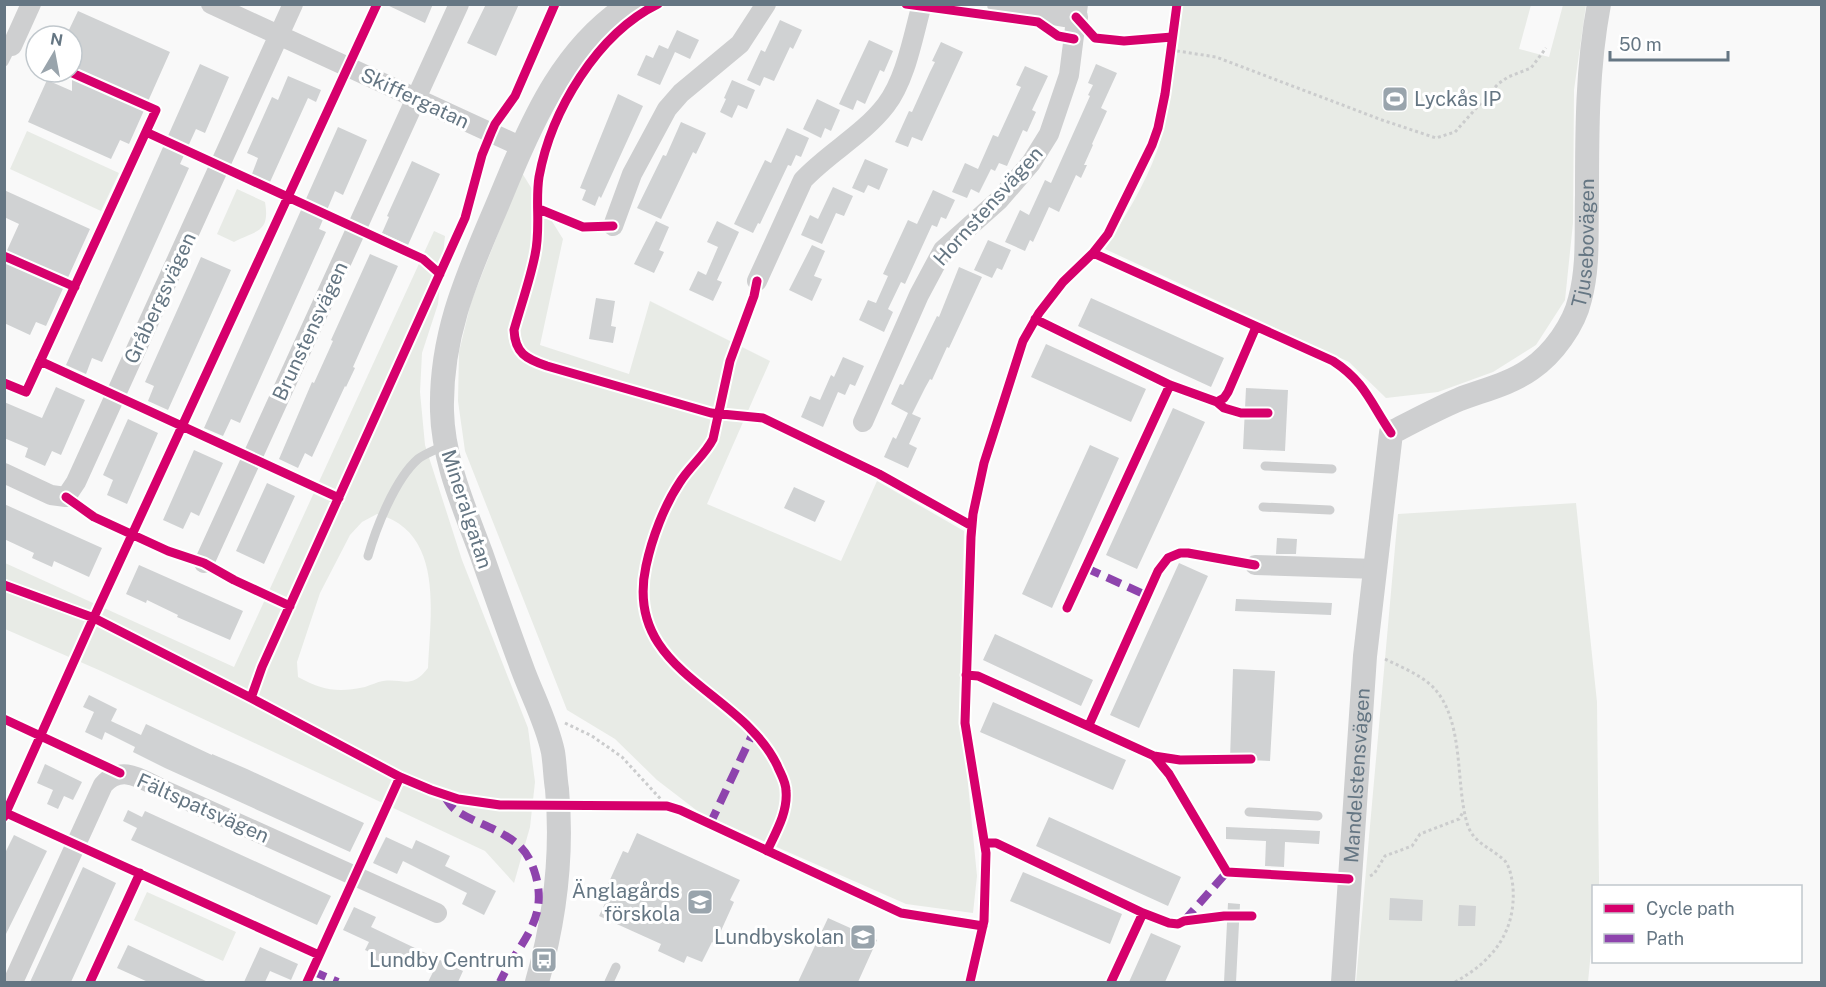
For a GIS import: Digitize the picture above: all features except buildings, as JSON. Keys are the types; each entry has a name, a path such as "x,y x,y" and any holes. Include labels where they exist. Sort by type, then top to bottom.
{"street":[{"path":"8,54 31,4"},
{"name":"Skiffergatan","path":"211,4 522,147"},
{"path":"279,36 293,4"},
{"name":"Brunstensvägen","path":"204,563 459,4"},
{"path":"613,226 632,174 668,109 681,93 740,44 766,4"},
{"path":"757,281 803,180 813,169 864,128 887,104 907,59 922,4"},
{"path":"999,4 1077,10"},
{"name":"Tjusebovägen","path":"1444,406 1506,383 1532,368 1554,348 1572,321 1580,301 1586,267 1588,102 1592,43 1599,4"},
{"name":"Mineralgatan","path":"537,982 551,927 558,876 559,814 553,753 540,711 524,674 454,480 445,445 442,389 449,329 471,265 522,147 540,110 566,67 584,42 622,7"},
{"name":"Hornstensvägen","path":"863,422 919,295 943,250 999,200 1031,163 1049,135 1069,75 1077,10"},
{"name":"Gråbergsvägen","path":"4,473 51,495 66,497 76,482 279,36"},
{"name":"Mandelstensvägen","path":"1343,982 1365,656 1390,433 1444,406"},
{"path":"1255,565 1376,569"},
{"name":"Fältspatsvägen","path":"13,982 103,785 111,775 120,773 165,789 437,913"}],"lane":[{"path":"368,556 376,528 402,478 418,459 445,445"},
{"path":"1266,466 1332,469"},
{"path":"1263,507 1330,510"},
{"path":"1249,812 1318,816"},
{"path":"609,982 616,967"}],"path":[{"path":"1169,61 1172,38"},
{"path":"1171,50 1216,57 1436,138 1455,132 1498,84 1508,77 1531,68 1546,48"},
{"path":"1365,656 1385,659 1418,675 1439,695 1451,723 1469,829 1476,841 1506,862 1513,882 1514,900 1509,927 1496,949 1455,982"},
{"path":"561,721 592,736 622,757 670,807"},
{"path":"656,807 670,807"},
{"path":"1349,879 1365,880 1374,874 1385,856 1412,846 1420,834 1459,819 1464,810"}],"shaded area":[{"path":"1183,5 1531,5 1519,49 1549,57 1563,5 1586,5 1574,90 1573,223 1565,300 1536,345 1493,372 1438,392 1386,398 1349,362 1105,249 1140,189 1157,151 1170,97"},
{"path":"27,131 119,173 101,211 10,169"},
{"path":"522,173 563,239 540,345 629,374 650,301 770,361 707,504 841,561 877,481 964,531 960,702 977,876 973,913 906,904 700,813 657,780 615,739 567,710 465,451 458,401 459,352 471,302"},
{"path":"237,189 265,202 266,219 264,225 256,232 234,242 217,234"},
{"path":"434,231 445,236 438,304 422,353 420,392 425,445 462,560 528,728 535,782 530,827 514,883 485,851 101,671 5,629 5,563 234,667","holes":["377,514 399,524 414,538 424,557 429,578 431,601 428,668 412,681 390,680 346,690 322,687 298,677 297,662 320,593 350,535 362,522"]},
{"path":"1576,503 1597,702 1599,885 1592,885 1592,940 1588,982 1356,982 1398,514"},
{"path":"147,892 236,932 223,961 134,920"}],"marked path":[{"path":"1086,568 1146,595"},
{"path":"710,824 754,731"},
{"path":"445,797 457,811 500,832 516,843 526,854 534,870 539,903 536,917 500,982"},
{"path":"1184,921 1227,872"},
{"path":"312,971 338,982"}],"cycle path":[{"path":"4,817 377,4"},
{"path":"251,698 262,667 465,218 482,155 491,133 515,96 555,4"},
{"path":"658,4 636,17 615,34 597,55 580,77 554,126 539,177 538,235 535,255 514,330 519,350 533,361 547,366 711,413 763,418 879,474 972,526"},
{"path":"906,4 1038,22 1058,36 1074,39"},
{"path":"970,982 984,921 986,853 965,723 973,514 984,463 1023,341 1039,313 1063,282 1093,253 1108,234 1152,145 1165,94 1177,4"},
{"path":"1076,17 1095,38 1124,41 1172,37"},
{"path":"4,383 26,392 156,110 84,78"},
{"path":"146,132 423,259 440,274"},
{"path":"539,209 583,227 613,226"},
{"path":"1093,253 1333,361 1360,385 1391,433"},
{"path":"4,256 75,287"},
{"path":"757,281 754,296 730,361 713,439 674,491 655,533 646,566 644,602 652,631 668,656 689,677 738,717 760,739 777,765 786,787 786,799 781,822 767,851"},
{"path":"1035,319 1170,385 1217,402 1224,408 1241,413 1268,413"},
{"path":"1217,402 1228,392 1256,327"},
{"path":"40,361 339,498"},
{"path":"1067,608 1170,385"},
{"path":"66,497 94,517 168,551 204,563 290,606"},
{"path":"1089,725 1158,571 1168,558 1180,553 1188,553 1255,565"},
{"path":"4,585 94,618 400,777 431,790 458,799 500,805 667,806 901,913 983,926"},
{"path":"966,675 978,676 1154,756 1169,774 1227,872"},
{"path":"4,719 120,773"},
{"path":"1154,756 1180,760 1251,759"},
{"path":"307,982 400,777"},
{"path":"4,812 319,955"},
{"path":"985,843 996,843 1143,913 1169,923 1178,924 1184,921 1224,916 1252,916"},
{"path":"1227,872 1349,879"},
{"path":"90,982 140,873"},
{"path":"1111,982 1143,913"}],"place":[{"name":"Lyckås IP","path":"1395,99"},
{"name":"Änglagårds förskola","path":"700,902"},
{"name":"Lundbyskolan","path":"863,937"},
{"name":"Lundby Centrum","path":"544,960"}]}
